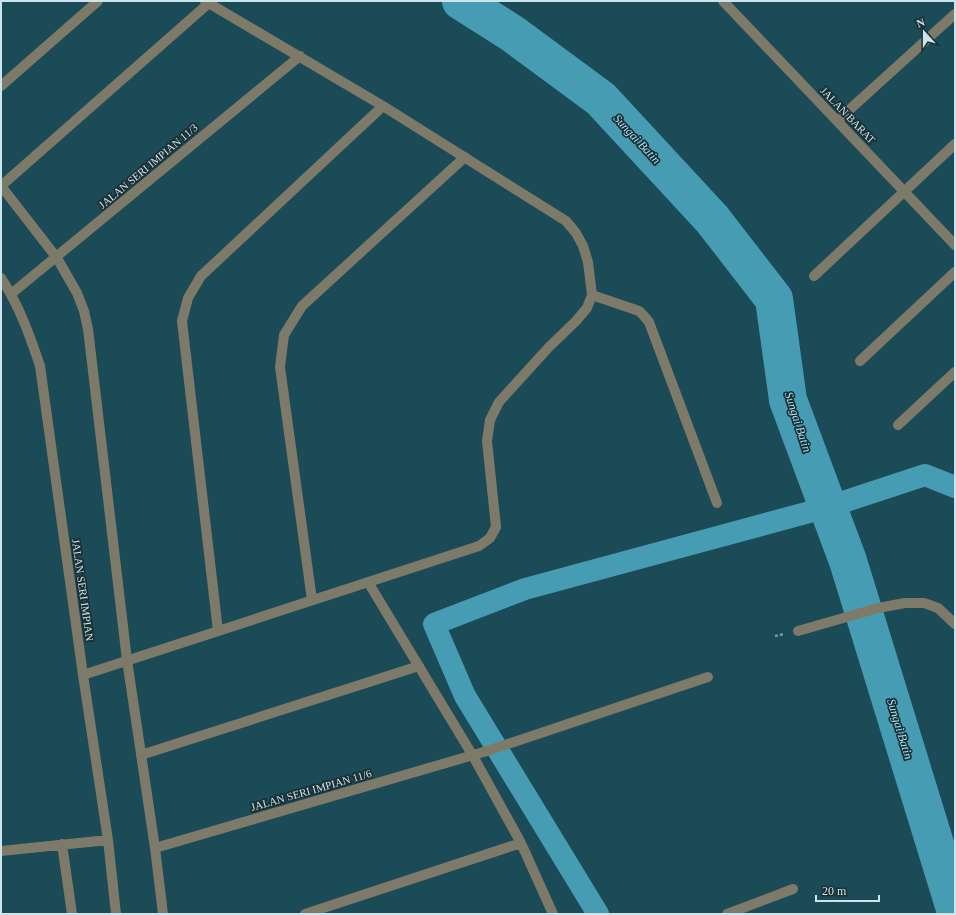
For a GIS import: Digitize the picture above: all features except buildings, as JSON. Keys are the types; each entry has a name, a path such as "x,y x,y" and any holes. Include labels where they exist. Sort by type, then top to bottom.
{"street":[{"path":"1,86 98,1"},
{"name":"JALAN BARAT","path":"724,1 955,245"},
{"path":"83,675 127,660 218,630 479,546 490,538 496,527 487,441 490,420 499,402 549,347 576,322 587,308 592,295 588,262 583,246 576,233 566,221 383,106 207,2 1,186 57,258 77,293 84,311 88,329 127,660 155,848 163,914"},
{"path":"837,121 955,14"},
{"name":"JALAN SERI IMPIAN 11/3","path":"11,294 57,258 300,56"},
{"path":"218,630 182,321 188,298 201,276 383,106"},
{"path":"814,276 955,144"},
{"path":"312,600 280,367 284,335 302,306 466,157"},
{"path":"860,362 955,272"},
{"name":"JALAN SERI IMPIAN","path":"1,278 11,294 31,337 40,366 83,675 108,840 116,914"},
{"path":"592,295 639,311 649,322 717,503"},
{"path":"898,425 955,372"},
{"path":"368,582 473,756 521,843 553,914"},
{"path":"798,631 878,608 905,603 924,603 938,608 955,624"},
{"path":"141,755 419,666"},
{"name":"JALAN SERI IMPIAN 11/6","path":"155,848 473,756 708,677"},
{"path":"1,851 108,840"},
{"path":"305,914 521,843"},
{"path":"62,844 72,914"},
{"path":"727,914 793,889"}],"waterway":[{"name":"Sungai Batin","path":"461,1 513,34 601,99 712,219 774,299 788,400 848,561 955,909"},
{"path":"598,914 465,696 434,624 525,589 828,507 925,475 955,487"}]}
